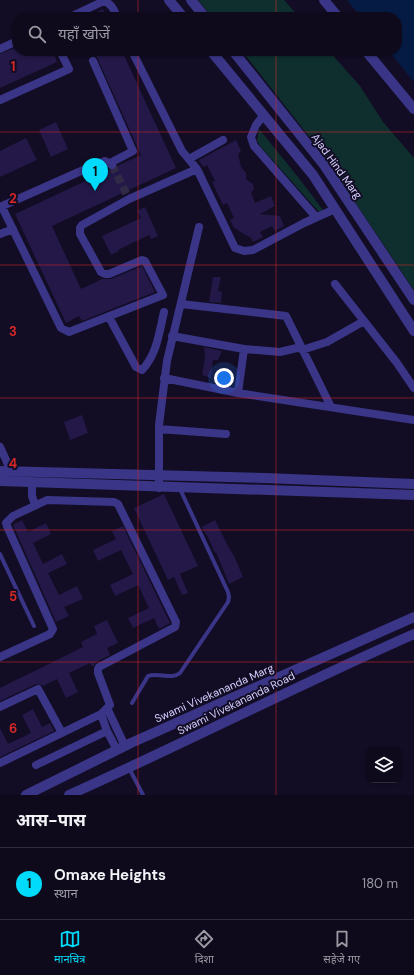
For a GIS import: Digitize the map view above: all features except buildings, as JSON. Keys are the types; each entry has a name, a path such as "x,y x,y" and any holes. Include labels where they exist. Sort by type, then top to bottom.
{"street":[{"path":"169,0 179,12"},
{"path":"191,0 201,12"},
{"path":"324,0 334,12"},
{"path":"81,12 104,1 109,3 114,12"},
{"path":"0,49 12,43"},
{"path":"0,100 69,69 62,56"},
{"path":"134,56 182,151 197,169 235,248 244,251 253,250 316,217 335,209"},
{"path":"215,56 313,175 414,331"},
{"name":"Ajad Hind Marg","path":"237,56 324,165 414,300"},
{"path":"370,56 414,109"},
{"path":"93,61 133,151 111,164 105,161 99,162 1,207 61,328 69,332 163,295 145,261 142,260 109,274 101,272 80,234 80,228 82,225 129,199 197,169"},
{"path":"245,92 258,82"},
{"path":"264,115 256,125 251,137 254,146 316,217"},
{"path":"189,159 223,140"},
{"path":"159,488 159,429 164,378 172,336 199,227"},
{"path":"0,234 13,229"},
{"path":"334,284 364,321 414,388"},
{"path":"181,304 286,316 330,407"},
{"path":"110,317 136,368 142,370 146,366 157,346 164,312"},
{"path":"172,336 244,349 280,352 327,342 364,321"},
{"path":"238,393 244,349"},
{"path":"164,378 238,393 414,420"},
{"path":"159,429 226,434"},
{"path":"0,447 11,471"},
{"path":"0,471 265,478 414,484"},
{"path":"0,481 159,488 414,495"},
{"path":"32,482 32,496 35,505"},
{"path":"0,657 50,634 53,629 6,523 13,516 35,505 51,500 114,502 118,504 176,622 176,625 174,629 99,667 98,673 110,704 104,711 0,763"},
{"name":"Swami Vivekananda Marg","path":"26,795 121,748 414,617"},
{"name":"Swami Vivekananda Road","path":"70,795 350,662 414,634"},
{"path":"0,707 38,688 62,733"},
{"path":"104,711 107,731 121,748"},
{"path":"104,711 121,748"},
{"path":"36,765 107,731"}],"lane":[{"path":"132,703 148,676 157,674 175,676 180,673 228,602 228,592 180,488"},
{"path":"0,554 34,626"},
{"path":"129,768 143,795"}],"green space":[{"path":"198,0 284,0 295,12 208,12"},
{"path":"246,56 333,56 360,86 383,122 414,158 414,290 322,153"},
{"path":"259,129 323,210 319,212 260,146 257,141"}],"water":[{"path":"347,0 414,0 414,82 393,56 402,56 402,12 357,12"}],"tunnel":[{"path":"112,165 129,199"}],"place":[{"name":"Omaxe Heights","path":"95,191"}]}
